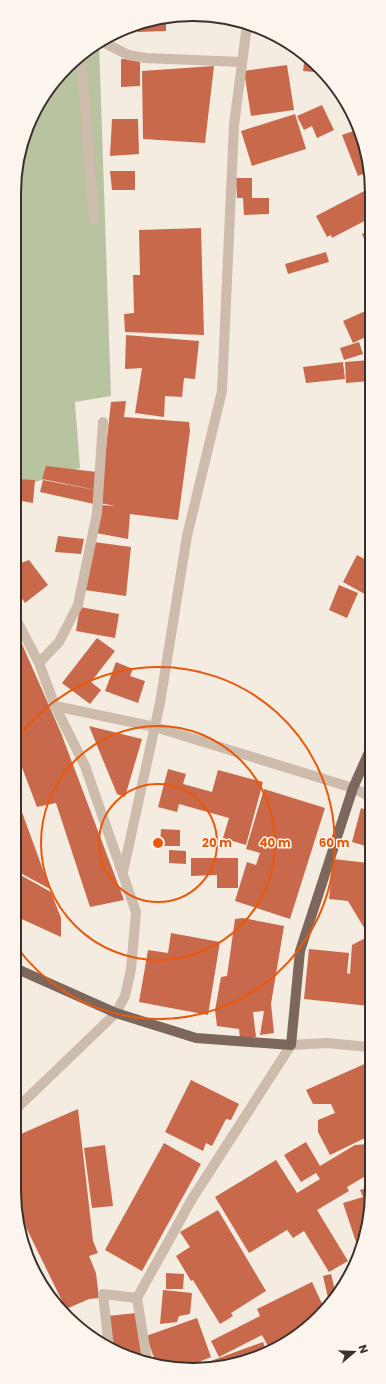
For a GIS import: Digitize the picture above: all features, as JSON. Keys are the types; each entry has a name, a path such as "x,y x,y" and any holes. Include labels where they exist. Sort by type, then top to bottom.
{"main road":[{"path":"21,971 116,1014 196,1038 290,1045 300,951 353,788 365,763"}],"street":[{"path":"123,872 155,727 187,536 222,391 234,125 246,29"},
{"path":"109,43 128,55 145,58 241,62"},
{"path":"81,63 94,220"},
{"path":"39,663 59,642 78,604 97,513 103,422"},
{"path":"21,629 39,663 55,706 86,766 136,912 131,969 125,996 116,1014 21,1104"},
{"path":"55,706 155,727 353,788 365,794"},
{"path":"146,1357 137,1298 192,1199 290,1045 327,1043 365,1047"},
{"path":"108,1341 103,1294 137,1298"}],"green space":[{"path":"99,49 111,396 75,402 80,468 21,486 21,182 24,159 30,138 44,107 50,97 71,71"}],"building":[{"path":"166,23 166,31 138,32 138,30"},
{"path":"121,59 140,59 140,86 121,87"},
{"path":"304,62 316,72 303,71"},
{"path":"287,65 294,110 251,116 244,71"},
{"path":"214,66 205,143 143,139 142,71"},
{"path":"322,105 334,130 317,138 312,126 304,130 297,116"},
{"path":"295,114 306,149 252,166 241,131"},
{"path":"112,119 138,119 139,154 110,156"},
{"path":"353,131 362,159 364,173 358,176 342,135"},
{"path":"110,171 135,171 135,190 112,190"},
{"path":"236,178 252,178 252,198 269,198 269,214 244,215 243,198 237,198"},
{"path":"365,191 365,221 332,238 331,235 327,237 316,216"},
{"path":"201,228 204,335 125,332 124,314 134,313 133,275 140,275 139,230"},
{"path":"365,232 365,241 362,234"},
{"path":"326,252 329,262 288,274 285,264"},
{"path":"365,311 365,337 353,343 343,321"},
{"path":"126,335 199,341 195,379 184,378 182,397 165,396 164,417 135,413 142,368 125,369"},
{"path":"359,342 363,354 344,360 340,348"},
{"path":"365,360 365,381 346,383 345,362"},
{"path":"343,362 345,379 306,383 303,367"},
{"path":"126,401 124,417 189,422 190,431 178,520 130,514 128,539 96,533 101,505 116,506 100,503 111,402"},
{"path":"46,466 97,472 96,490 42,479"},
{"path":"21,479 35,480 33,503 21,501"},
{"path":"43,480 95,490 94,504 40,492"},
{"path":"58,536 84,539 81,554 55,552"},
{"path":"94,542 131,547 126,596 85,590"},
{"path":"357,555 365,559 365,594 343,582"},
{"path":"29,560 48,585 25,603 21,597 21,563"},
{"path":"339,585 358,593 347,618 329,610"},
{"path":"80,607 119,614 115,638 76,631"},
{"path":"97,638 115,651 91,682 101,690 90,704 62,683"},
{"path":"21,642 61,733 124,900 90,907 56,803 37,807 21,765"},
{"path":"116,662 133,669 130,676 145,681 138,703 105,691"},
{"path":"89,726 142,739 125,797 117,794"},
{"path":"168,769 186,774 183,784 212,792 218,770 263,782 246,845 223,838 229,818 179,804 177,812 158,807"},
{"path":"264,789 325,808 290,919 235,901 247,862 256,865 260,853 246,849"},
{"path":"361,808 365,810 365,846 352,842"},
{"path":"21,809 50,889 21,873"},
{"path":"161,829 180,830 180,846 160,846"},
{"path":"169,850 186,851 186,864 169,863"},
{"path":"191,858 238,858 238,888 217,888 217,875 191,876"},
{"path":"333,859 365,863 365,929 348,901 329,899"},
{"path":"21,875 51,892 61,918 61,937 21,919"},
{"path":"243,918 284,926 271,1004 274,1033 260,1035 264,1011 253,1012 256,1037 240,1039 239,1029 217,1026 215,1010 221,977 227,976 235,919"},
{"path":"171,933 220,942 208,1015 139,1002 148,950 168,953"},
{"path":"365,938 365,1006 304,999 309,949 349,953 347,973 350,974 352,945"},
{"path":"365,1064 365,1139 330,1155 318,1132 318,1120 335,1113 331,1104 313,1104 306,1090"},
{"path":"191,1080 239,1104 231,1120 226,1119 212,1146 206,1143 203,1151 165,1132"},
{"path":"78,1109 93,1241 98,1253 89,1256 96,1273 99,1298 89,1299 67,1308 63,1303 24,1222 21,1202 21,1134"},
{"path":"306,1142 320,1166 355,1145 365,1144 365,1176 347,1187 349,1191 317,1210 348,1261 329,1272 304,1231 293,1238 287,1230 249,1253 215,1197 276,1160 297,1193 320,1179 316,1173 301,1182 284,1155"},
{"path":"164,1143 201,1164 142,1271 105,1250"},
{"path":"105,1145 113,1206 92,1208 84,1148"},
{"path":"365,1188 365,1202 362,1225 357,1244 343,1203 363,1197 360,1190"},
{"path":"218,1210 266,1291 231,1313 233,1316 220,1324 193,1280 191,1281 176,1256 190,1247 180,1232"},
{"path":"166,1273 184,1274 183,1289 166,1289"},
{"path":"331,1274 335,1289 328,1297 323,1276"},
{"path":"312,1282 322,1304 315,1313 289,1334 279,1340 268,1346 262,1335 219,1357 211,1341 260,1316 257,1309"},
{"path":"163,1290 192,1293 190,1314 179,1316 177,1322 160,1324"},
{"path":"136,1313 141,1355 111,1342 108,1316"},
{"path":"197,1318 211,1357 196,1363 171,1362 154,1359 146,1336"},
{"path":"263,1342 265,1347 248,1354 227,1360 206,1363"}]}
